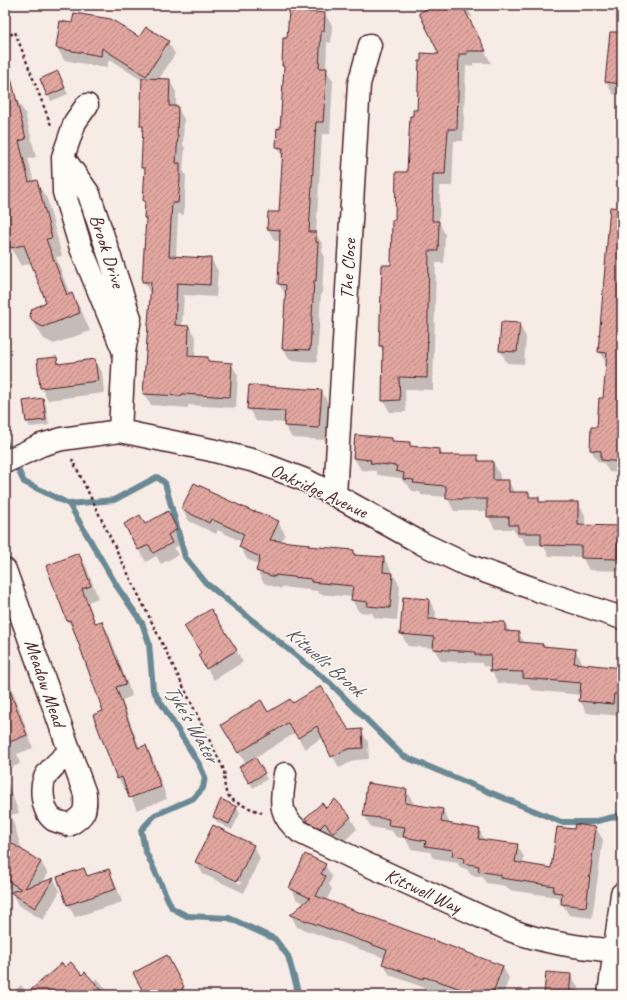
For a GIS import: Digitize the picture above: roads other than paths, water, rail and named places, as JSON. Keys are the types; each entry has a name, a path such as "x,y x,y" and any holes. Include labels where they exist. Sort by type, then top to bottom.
{"street":[{"name":"The Close","path":"335,494 359,84 370,45"},
{"name":"Brook Drive","path":"87,106 74,122 63,156 64,192 79,241 124,352 120,431"},
{"name":"Oakridge Avenue","path":"11,459 41,445 62,438 120,431 255,461 305,480 335,494 421,543 467,565 622,618"},
{"name":"Meadow Mead","path":"5,570 69,752"},
{"name":"Kitswell Way","path":"285,774 282,812 293,828 300,832 364,863 527,937 552,943 614,951"},
{"path":"608,995 622,894"}],"waterway":[{"name":"Tyke's Water","path":"5,442 24,482 69,504 118,588 142,623 149,643 153,690 199,764 205,777 203,788 194,798 155,815 141,830 145,850 172,908 187,916 229,918 275,939 288,956 299,995"},
{"name":"Kitwells Brook","path":"69,504 114,500 157,477 165,483 185,557 206,583 330,683 403,756 561,822 593,822 622,815"}]}
